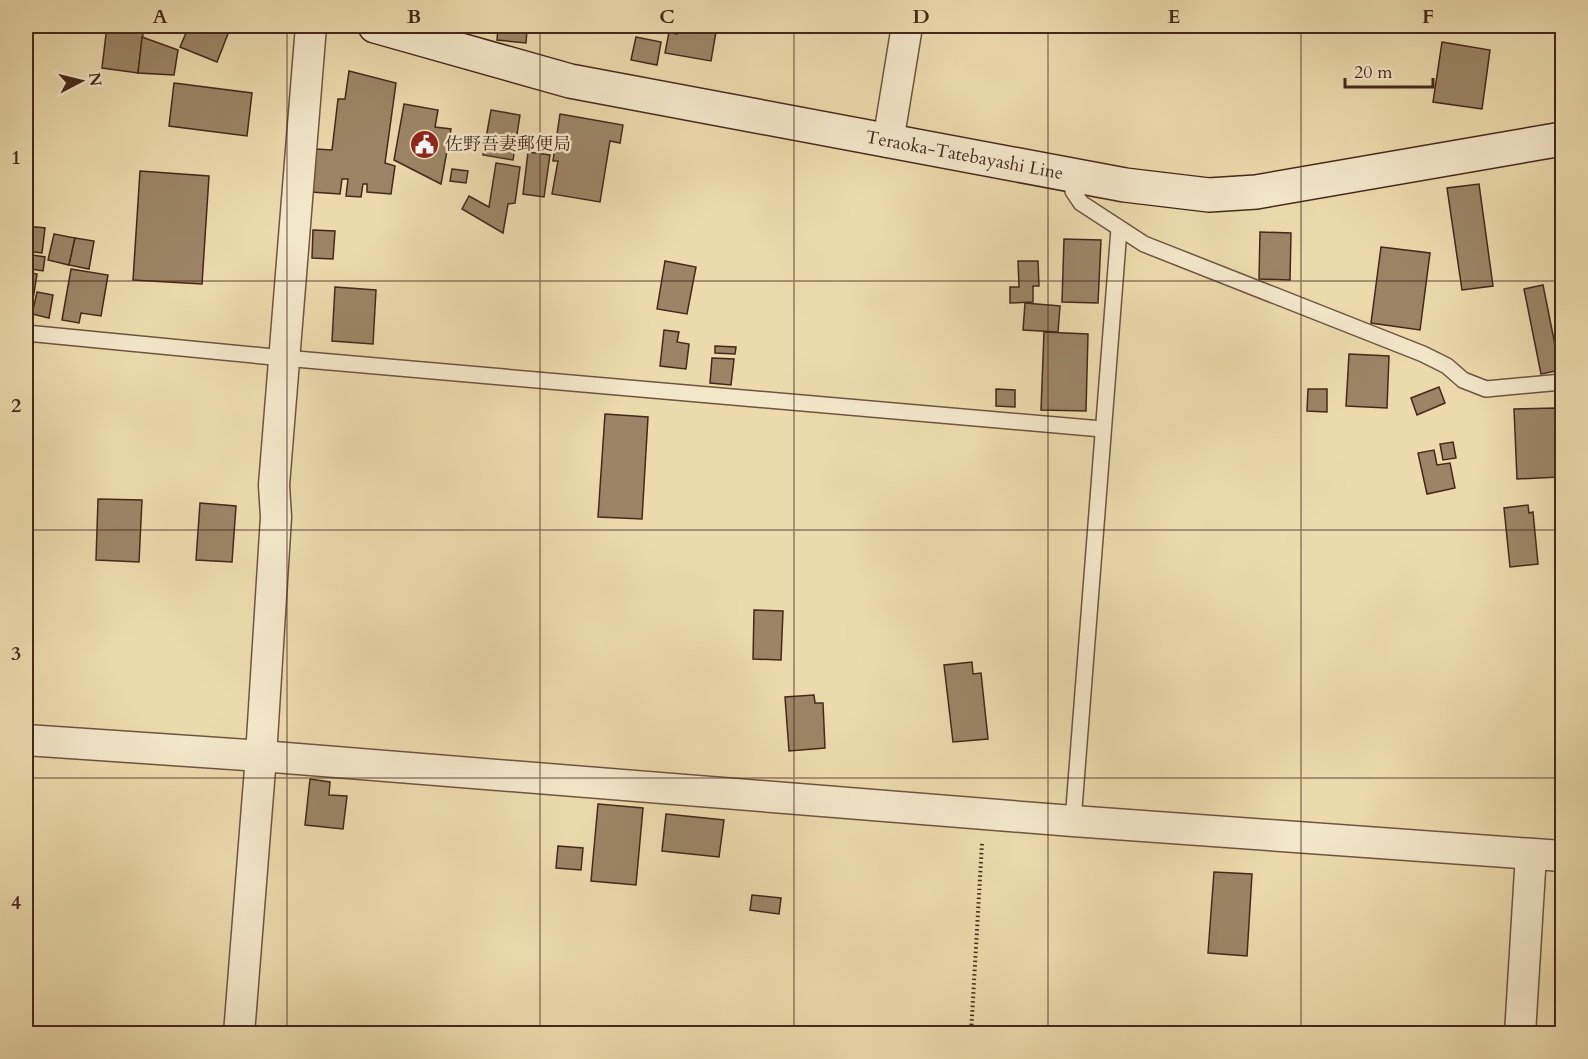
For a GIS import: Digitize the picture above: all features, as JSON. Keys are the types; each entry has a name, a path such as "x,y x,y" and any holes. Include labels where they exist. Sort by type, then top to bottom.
{"main road":[{"name":"Teraoka-Tatebayashi Line","path":"375,26 570,81 1125,185 1220,194 1256,192 1563,139"}],"street":[{"path":"239,1034 261,756 276,517 274,486 311,26"},
{"path":"888,142 907,26"},
{"path":"26,740 261,756 1072,821 1563,856"},
{"path":"1520,1034 1531,854"}],"lane":[{"path":"1072,174 1073,191 1081,203 1144,244 1423,354 1447,366 1463,380 1486,389 1563,382"},
{"path":"1072,821 1119,229"},
{"path":"26,333 284,358 1102,429"}],"path":[{"path":"971,1034 983,814"}],"building":[{"path":"107,26 144,26 138,73 102,68"},
{"path":"189,26 231,26 217,62 180,47"},
{"path":"679,26 717,26 711,61 665,53 669,32 677,34"},
{"path":"498,27 527,30 526,43 497,40"},
{"path":"142,37 178,50 174,75 138,73"},
{"path":"636,37 661,42 657,65 631,60"},
{"path":"1442,42 1490,50 1482,109 1433,102"},
{"path":"349,71 396,83 385,163 395,166 391,194 367,192 367,184 363,184 361,197 346,196 348,179 342,179 340,194 311,192 316,149 332,150 338,99 345,99"},
{"path":"174,83 252,93 247,136 169,126"},
{"path":"404,104 438,110 435,127 451,129 441,184 394,160"},
{"path":"491,110 520,115 513,160 483,155"},
{"path":"560,114 623,125 620,143 610,141 600,202 552,194 558,161 553,161"},
{"path":"528,152 550,155 544,197 523,194"},
{"path":"496,163 520,167 515,203 508,204 503,233 462,209 469,196 489,207"},
{"path":"452,169 468,171 466,183 450,181"},
{"path":"140,171 209,176 202,284 133,280"},
{"path":"1479,184 1493,286 1462,290 1447,188"},
{"path":"26,226 45,228 42,253 26,251"},
{"path":"313,230 335,231 333,259 312,258"},
{"path":"1260,232 1291,233 1290,280 1259,279"},
{"path":"54,234 75,238 69,265 48,260"},
{"path":"75,238 94,241 89,269 69,265"},
{"path":"1064,239 1101,240 1098,303 1062,302"},
{"path":"1381,247 1430,253 1420,330 1371,323"},
{"path":"26,254 45,257 43,271 26,268"},
{"path":"665,261 696,267 687,314 657,309"},
{"path":"1018,261 1038,261 1039,286 1033,286 1033,302 1010,303 1010,287 1019,287"},
{"path":"71,269 108,275 101,316 81,313 79,323 62,320"},
{"path":"26,272 37,274 29,325 26,325"},
{"path":"1543,285 1560,370 1541,374 1524,289"},
{"path":"335,287 376,290 373,344 332,341"},
{"path":"37,292 53,295 49,318 32,314"},
{"path":"1025,303 1060,306 1058,332 1023,330"},
{"path":"664,330 679,332 677,342 689,344 686,369 660,366"},
{"path":"1044,332 1088,334 1086,411 1041,410"},
{"path":"715,346 736,347 735,354 715,353"},
{"path":"1349,354 1389,356 1387,408 1346,406"},
{"path":"712,358 734,359 731,385 710,383"},
{"path":"1439,387 1445,403 1417,415 1411,398"},
{"path":"996,389 1015,390 1015,407 996,406"},
{"path":"1308,389 1327,389 1327,412 1307,411"},
{"path":"1556,408 1559,477 1517,479 1514,409"},
{"path":"605,414 648,417 642,519 598,517"},
{"path":"1453,442 1456,458 1443,460 1440,444"},
{"path":"1434,450 1437,465 1450,463 1455,488 1427,494 1418,453"},
{"path":"98,499 142,500 139,562 96,560"},
{"path":"200,503 236,506 232,562 196,560"},
{"path":"1528,505 1529,513 1533,512 1538,564 1510,567 1504,508"},
{"path":"754,610 783,611 781,660 753,659"},
{"path":"972,662 973,674 981,673 988,739 953,742 944,665"},
{"path":"814,695 815,703 823,703 825,748 789,751 785,697"},
{"path":"310,779 330,782 329,795 347,796 343,829 305,825"},
{"path":"598,804 643,808 636,885 591,881"},
{"path":"666,814 724,820 719,857 662,851"},
{"path":"558,846 583,848 581,870 556,868"},
{"path":"1214,872 1252,874 1247,956 1208,953"},
{"path":"752,895 781,898 779,914 750,910"}],"place":[{"name":"佐野吾妻郵便局","path":"424,144"}]}
